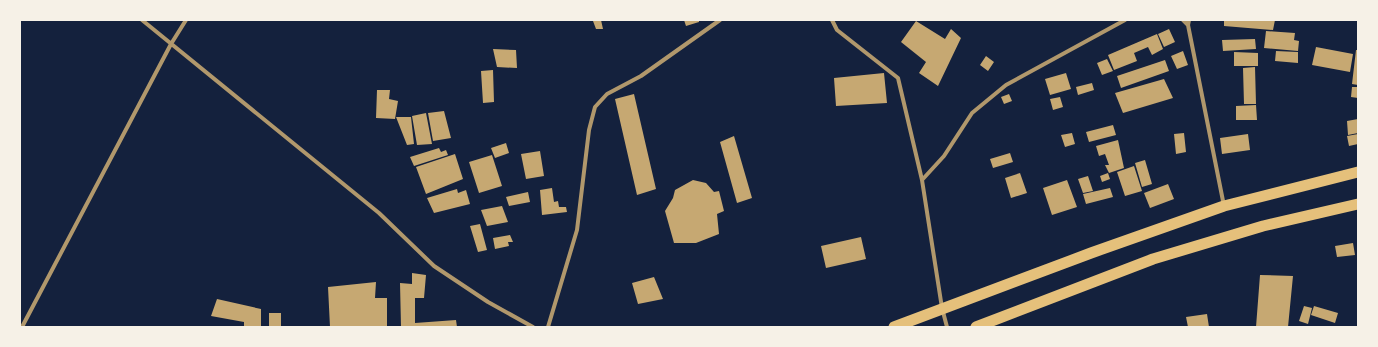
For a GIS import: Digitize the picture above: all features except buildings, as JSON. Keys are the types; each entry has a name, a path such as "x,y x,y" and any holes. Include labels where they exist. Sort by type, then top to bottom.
{"highway":[{"path":"894,327 942,308 1224,206 1358,172"},
{"path":"976,327 1153,259 1263,226 1358,204"}],"street":[{"path":"142,20 379,213 434,266 488,302 533,327"},
{"path":"22,327 171,44 186,20"},
{"path":"548,327 577,230 589,130 595,107 607,94 641,76 720,20"},
{"path":"832,20 837,30 898,78 922,180 942,308 947,327"},
{"path":"922,180 944,156 972,113 1006,85 1124,20"},
{"path":"1183,20 1188,22 1224,206"}]}
